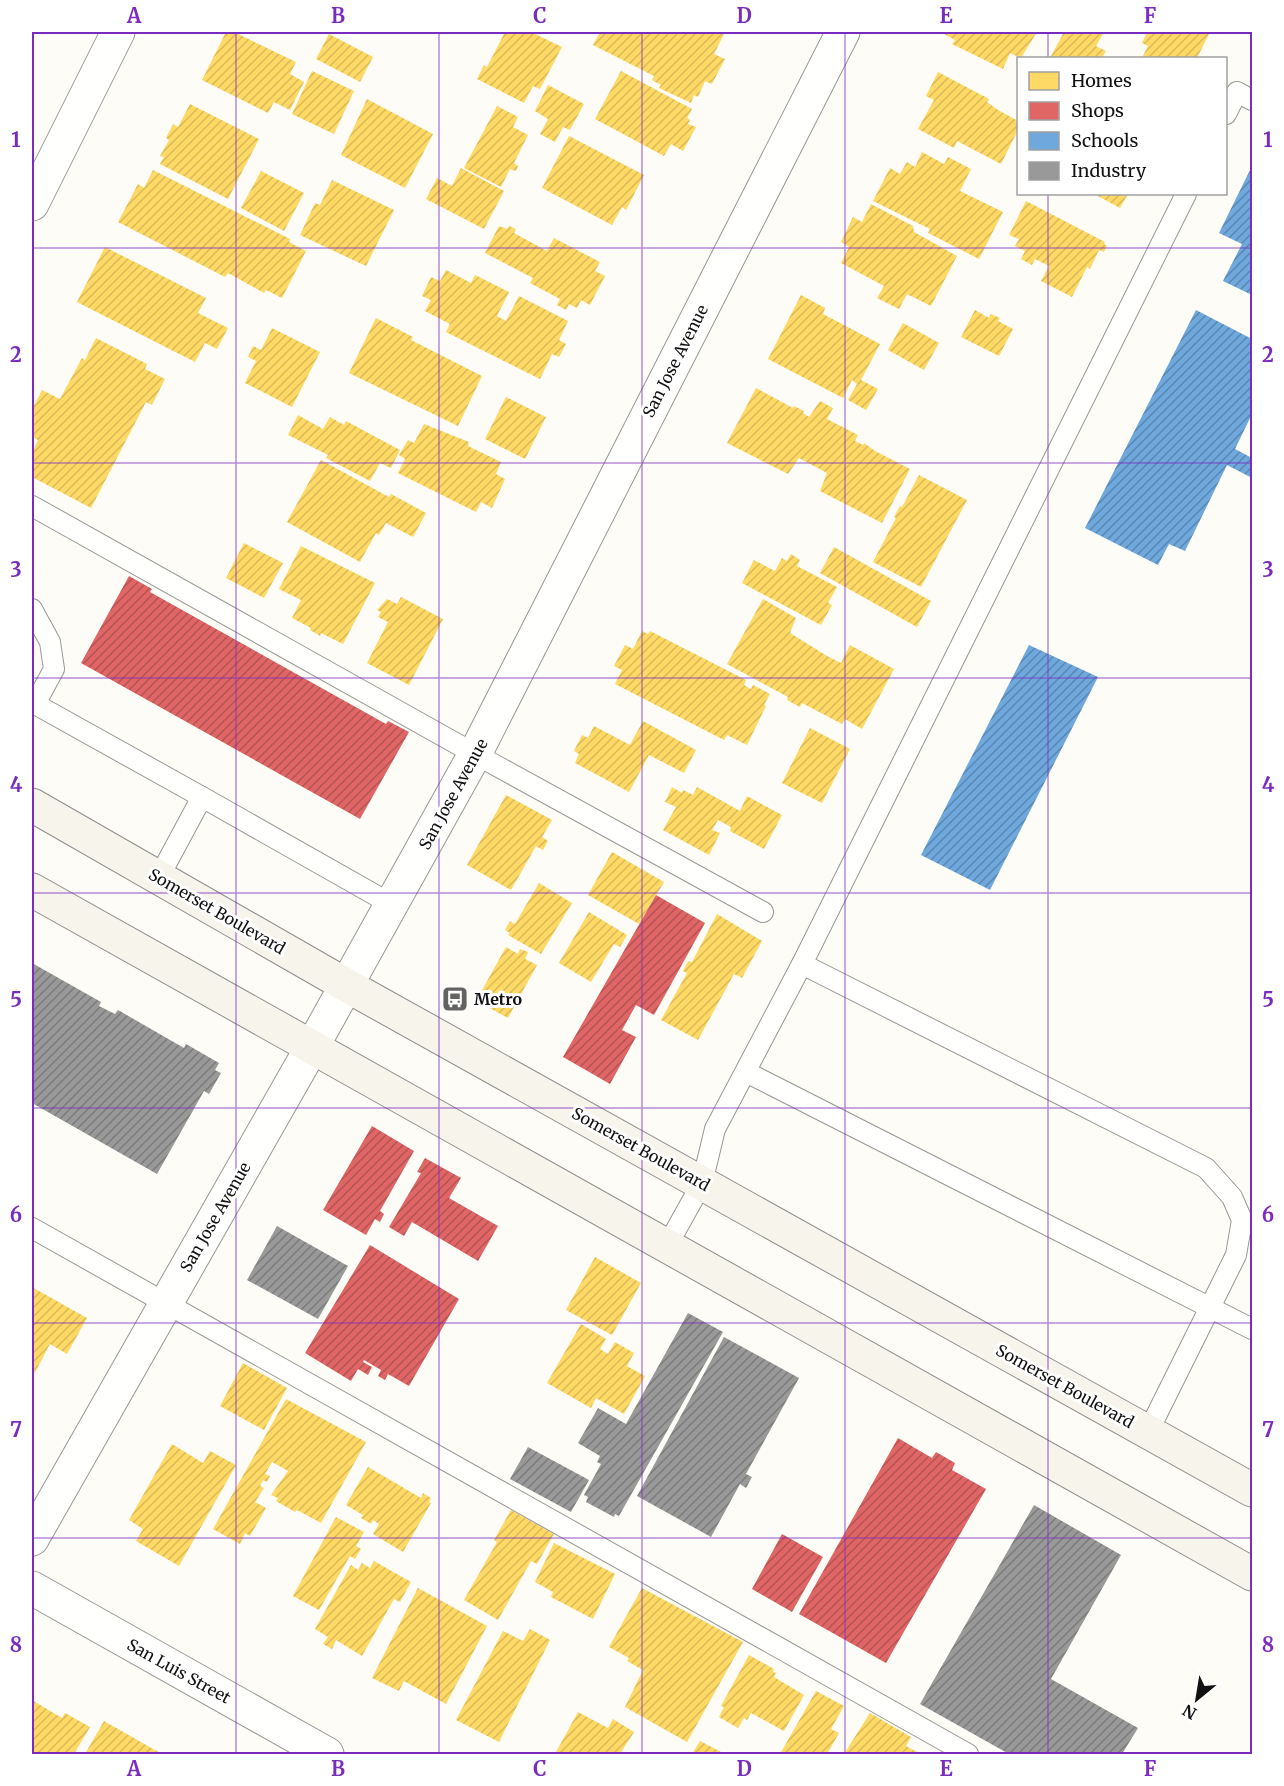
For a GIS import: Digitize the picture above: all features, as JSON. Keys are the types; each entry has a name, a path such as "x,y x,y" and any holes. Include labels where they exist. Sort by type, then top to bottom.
{"main road":[{"name":"Somerset Boulevard","path":"32,805 346,985 1252,1490"},
{"path":"32,890 1252,1574"}],"street":[{"path":"32,204 118,32"},
{"name":"San Jose Avenue","path":"32,1539 312,1047 475,754 843,32"},
{"name":"San Luis Street","path":"32,1588 327,1755"}],"lane":[{"path":"1227,112 1237,92 1252,100"},
{"path":"667,1246 702,1183 715,1129 801,963 1185,195"},
{"path":"32,506 763,912"},
{"path":"32,609 50,642 54,669 35,704 392,904"},
{"path":"159,877 202,797"},
{"path":"801,963 1206,1168 1232,1197 1242,1220 1236,1255 1148,1432"},
{"path":"746,1072 1252,1329"},
{"path":"32,1228 968,1755"}],"building: Homes":[{"path":"226,32 234,32 296,62 290,74 304,82 290,110 274,102 268,113 202,80"},
{"path":"505,32 531,32 562,47 540,89 533,86 524,103 477,79 484,65 487,67"},
{"path":"600,32 725,32 714,54 725,59 712,84 705,81 698,97 694,95 691,103 659,88 661,85 652,80 654,76 593,45"},
{"path":"946,32 1037,32 1022,57 1010,53 1003,69 952,44 955,40 944,34"},
{"path":"1064,32 1104,32 1096,46 1106,51 1103,57 1051,57"},
{"path":"1147,32 1210,32 1198,57 1142,57 1148,46 1142,43"},
{"path":"329,34 373,57 360,82 316,59"},
{"path":"312,71 354,91 334,134 292,114"},
{"path":"621,71 692,109 687,118 690,120 688,124 696,127 683,151 671,144 664,156 595,119"},
{"path":"938,72 989,99 987,102 1017,120 1017,132 1001,164 957,141 954,148 918,129 934,100 926,96"},
{"path":"548,85 584,104 570,130 563,127 555,142 540,134 548,119 535,111"},
{"path":"367,99 433,134 405,188 341,155"},
{"path":"190,104 259,139 228,199 160,164 164,157 160,156 169,140 166,138 173,124 178,127"},
{"path":"497,106 518,117 513,127 528,135 514,163 518,166 516,171 510,169 501,187 464,168"},
{"path":"569,136 644,175 626,210 622,207 612,225 542,188"},
{"path":"922,152 944,164 948,157 971,169 960,191 1003,212 979,259 928,233 930,229 873,201 890,168 900,174 907,162 915,167"},
{"path":"461,168 504,191 484,229 426,199 437,178 452,186"},
{"path":"153,170 290,239 289,242 306,251 282,298 266,290 264,293 228,273 225,277 118,222 138,184 144,188"},
{"path":"261,171 304,193 284,231 241,208"},
{"path":"332,180 394,210 366,266 300,235 315,203 320,205"},
{"path":"1096,195 1127,195 1120,208"},
{"path":"1026,201 1105,242 1107,246 1104,252 1099,250 1090,269 1087,267 1072,297 1041,281 1049,266 1035,259 1032,265 1021,259 1025,251 1015,246 1019,239 1009,235"},
{"path":"871,204 913,226 914,232 957,256 931,306 907,294 899,309 877,298 884,286 841,263 849,247 841,242 853,217 862,222"},
{"path":"499,226 516,229 514,233 547,251 554,238 600,262 595,271 605,276 590,305 581,300 577,308 569,304 566,310 557,305 560,299 530,283 533,278 485,253"},
{"path":"105,247 206,298 198,313 228,328 217,349 205,343 195,362 77,302"},
{"path":"446,270 471,283 475,275 509,292 497,316 506,321 519,296 568,321 559,340 566,344 559,357 552,354 540,379 446,332 450,324 425,311 431,300 422,296 431,277 440,281"},
{"path":"801,295 825,308 823,314 880,344 861,380 878,389 866,410 848,400 857,384 852,380 843,398 768,359"},
{"path":"975,310 989,318 991,314 1000,318 998,321 1013,329 999,356 961,337"},
{"path":"376,318 413,337 411,340 482,376 458,426 349,373"},
{"path":"903,323 939,343 924,370 888,350"},
{"path":"272,328 320,352 292,407 245,383 256,361 248,357 253,346 261,350"},
{"path":"96,338 147,364 145,369 165,379 152,405 146,402 91,508 32,477 32,453 38,440 32,437 32,402 35,404 42,390 60,399 82,358 85,360"},
{"path":"756,388 793,408 794,406 804,411 803,413 809,417 820,401 833,408 827,419 858,435 855,441 863,445 864,443 910,469 882,523 820,491 827,473 799,458 788,474 727,443"},
{"path":"506,397 546,417 525,459 485,439"},
{"path":"298,415 323,429 330,417 344,425 346,421 400,450 391,468 380,463 370,481 326,458 328,455 288,435"},
{"path":"424,424 469,442 468,446 501,462 496,474 505,479 492,508 481,502 476,512 398,473 405,459 399,455 408,440 414,443"},
{"path":"321,460 389,497 391,494 426,513 413,537 386,523 379,535 376,533 360,562 287,522"},
{"path":"919,475 967,500 921,587 873,562 896,518 894,517"},
{"path":"244,543 283,563 264,598 226,578"},
{"path":"301,546 375,583 343,644 321,633 320,636 310,630 311,628 292,618 301,600 279,589"},
{"path":"834,547 931,601 917,627 820,573"},
{"path":"791,554 800,560 797,566 837,587 828,603 832,605 821,625 742,583 754,560 775,571 782,558 787,561"},
{"path":"401,597 443,619 409,685 367,663 388,622 378,617 381,612 377,610 387,599 397,604"},
{"path":"763,599 796,618 790,633 827,656 841,663 850,645 894,669 862,729 845,719 842,724 802,703 800,707 787,700 788,697 727,664"},
{"path":"642,631 648,634 650,631 746,680 744,685 751,689 753,685 770,694 747,745 727,735 724,740 615,684 622,670 614,666 625,645 633,649"},
{"path":"643,721 696,750 684,773 649,755 629,792 575,763 579,754 574,751 582,735 588,738 594,726 630,745"},
{"path":"810,728 850,749 822,803 782,783"},
{"path":"672,787 682,793 683,790 693,795 697,787 740,811 747,796 782,815 764,849 730,831 731,827 718,820 712,830 720,833 709,855 663,830 676,807 665,802"},
{"path":"506,795 552,820 542,837 548,841 543,850 536,846 511,890 467,865"},
{"path":"612,852 664,882 639,924 588,895"},
{"path":"539,883 572,903 541,954 508,935 510,933 505,930 510,921 515,924"},
{"path":"589,912 627,935 620,947 614,944 591,982 559,963"},
{"path":"717,914 762,941 742,978 734,974 698,1040 661,1020 687,973 683,971 688,961 692,962"},
{"path":"506,947 518,954 520,949 528,952 525,959 537,965 508,1018 473,999 477,990 481,992"},
{"path":"595,1257 641,1283 612,1335 566,1310"},
{"path":"32,1287 87,1318 67,1354 50,1344 32,1378"},
{"path":"581,1324 606,1339 600,1349 608,1354 615,1342 634,1353 627,1366 645,1376 624,1414 596,1398 591,1408 547,1383"},
{"path":"243,1363 287,1388 264,1430 220,1406"},
{"path":"286,1399 366,1442 321,1523 297,1510 295,1512 276,1501 278,1498 271,1495 288,1471 272,1462 265,1474 270,1476 267,1482 263,1480 260,1486 264,1488 255,1502 266,1508 250,1536 245,1533 240,1544 213,1529"},
{"path":"172,1444 203,1463 210,1451 236,1465 179,1566 136,1541 143,1529 129,1520"},
{"path":"368,1467 421,1498 423,1493 431,1498 429,1502 431,1503 403,1552 373,1534 379,1524 373,1520 371,1524 361,1518 363,1515 346,1505"},
{"path":"511,1510 554,1534 537,1564 531,1561 498,1620 464,1600 497,1542 494,1540"},
{"path":"336,1517 364,1532 356,1546 361,1549 355,1559 350,1556 319,1610 293,1596"},
{"path":"554,1543 615,1574 593,1619 551,1597 553,1592 535,1582"},
{"path":"374,1561 411,1582 400,1602 394,1599 362,1656 336,1640 332,1649 323,1644 328,1637 315,1629 351,1565 358,1570 362,1563 370,1568"},
{"path":"418,1588 487,1626 446,1704 404,1681 399,1691 372,1678"},
{"path":"642,1588 743,1642 687,1742 625,1707 643,1670 627,1661 629,1658 609,1647"},
{"path":"530,1629 550,1640 499,1742 456,1720 503,1631 523,1641"},
{"path":"749,1655 774,1669 773,1672 776,1673 774,1677 804,1695 784,1731 751,1713 747,1720 744,1718 738,1728 719,1717 724,1707 721,1706"},
{"path":"816,1691 844,1706 831,1729 839,1733 827,1754 780,1754"},
{"path":"32,1700 62,1718 65,1713 90,1727 74,1754 32,1754"},
{"path":"578,1712 608,1728 613,1719 634,1732 620,1754 555,1754"},
{"path":"870,1713 911,1737 906,1746 921,1754 844,1754"},
{"path":"104,1721 162,1754 85,1754"},
{"path":"700,1741 725,1754 692,1754"}],"building: Shops":[{"path":"129,576 152,589 150,592 386,724 388,721 409,732 360,819 81,663"},
{"path":"656,895 705,923 654,1015 636,1005 622,1030 636,1037 610,1084 563,1057"},
{"path":"372,1126 414,1151 380,1211 384,1214 380,1222 375,1219 366,1235 323,1210"},
{"path":"425,1158 461,1178 449,1198 498,1226 478,1261 412,1222 404,1236 389,1227 421,1173 417,1172"},
{"path":"370,1245 459,1299 409,1386 388,1374 385,1380 378,1376 381,1370 364,1360 363,1362 372,1367 368,1375 358,1369 351,1381 305,1353"},
{"path":"898,1438 932,1458 936,1452 955,1463 952,1470 986,1489 886,1663 799,1614"},
{"path":"782,1534 823,1557 792,1612 752,1589"}],"building: Schools":[{"path":"1252,166 1252,295 1223,281 1242,244 1219,233"},
{"path":"1196,310 1252,339 1252,414 1235,449 1252,458 1252,478 1227,465 1185,551 1169,544 1158,565 1085,528"},
{"path":"1029,645 1098,677 990,890 921,855"}],"building: Industry":[{"path":"32,963 101,1002 99,1006 115,1014 118,1010 184,1048 186,1044 219,1063 215,1070 221,1073 209,1094 204,1091 157,1174 32,1103"},
{"path":"277,1226 348,1266 318,1319 247,1280"},
{"path":"688,1313 723,1332 619,1516 615,1514 614,1517 586,1502 588,1497 584,1495 601,1464 597,1462 600,1456 578,1443 598,1408 626,1424"},
{"path":"724,1337 799,1378 746,1474 752,1477 746,1488 740,1484 711,1537 637,1496"},
{"path":"528,1447 589,1480 571,1512 510,1479"},
{"path":"1034,1505 1121,1555 1051,1679 1138,1728 1122,1754 1009,1754 920,1704"}],"place":[{"name":"Metro","path":"455,999"}]}
